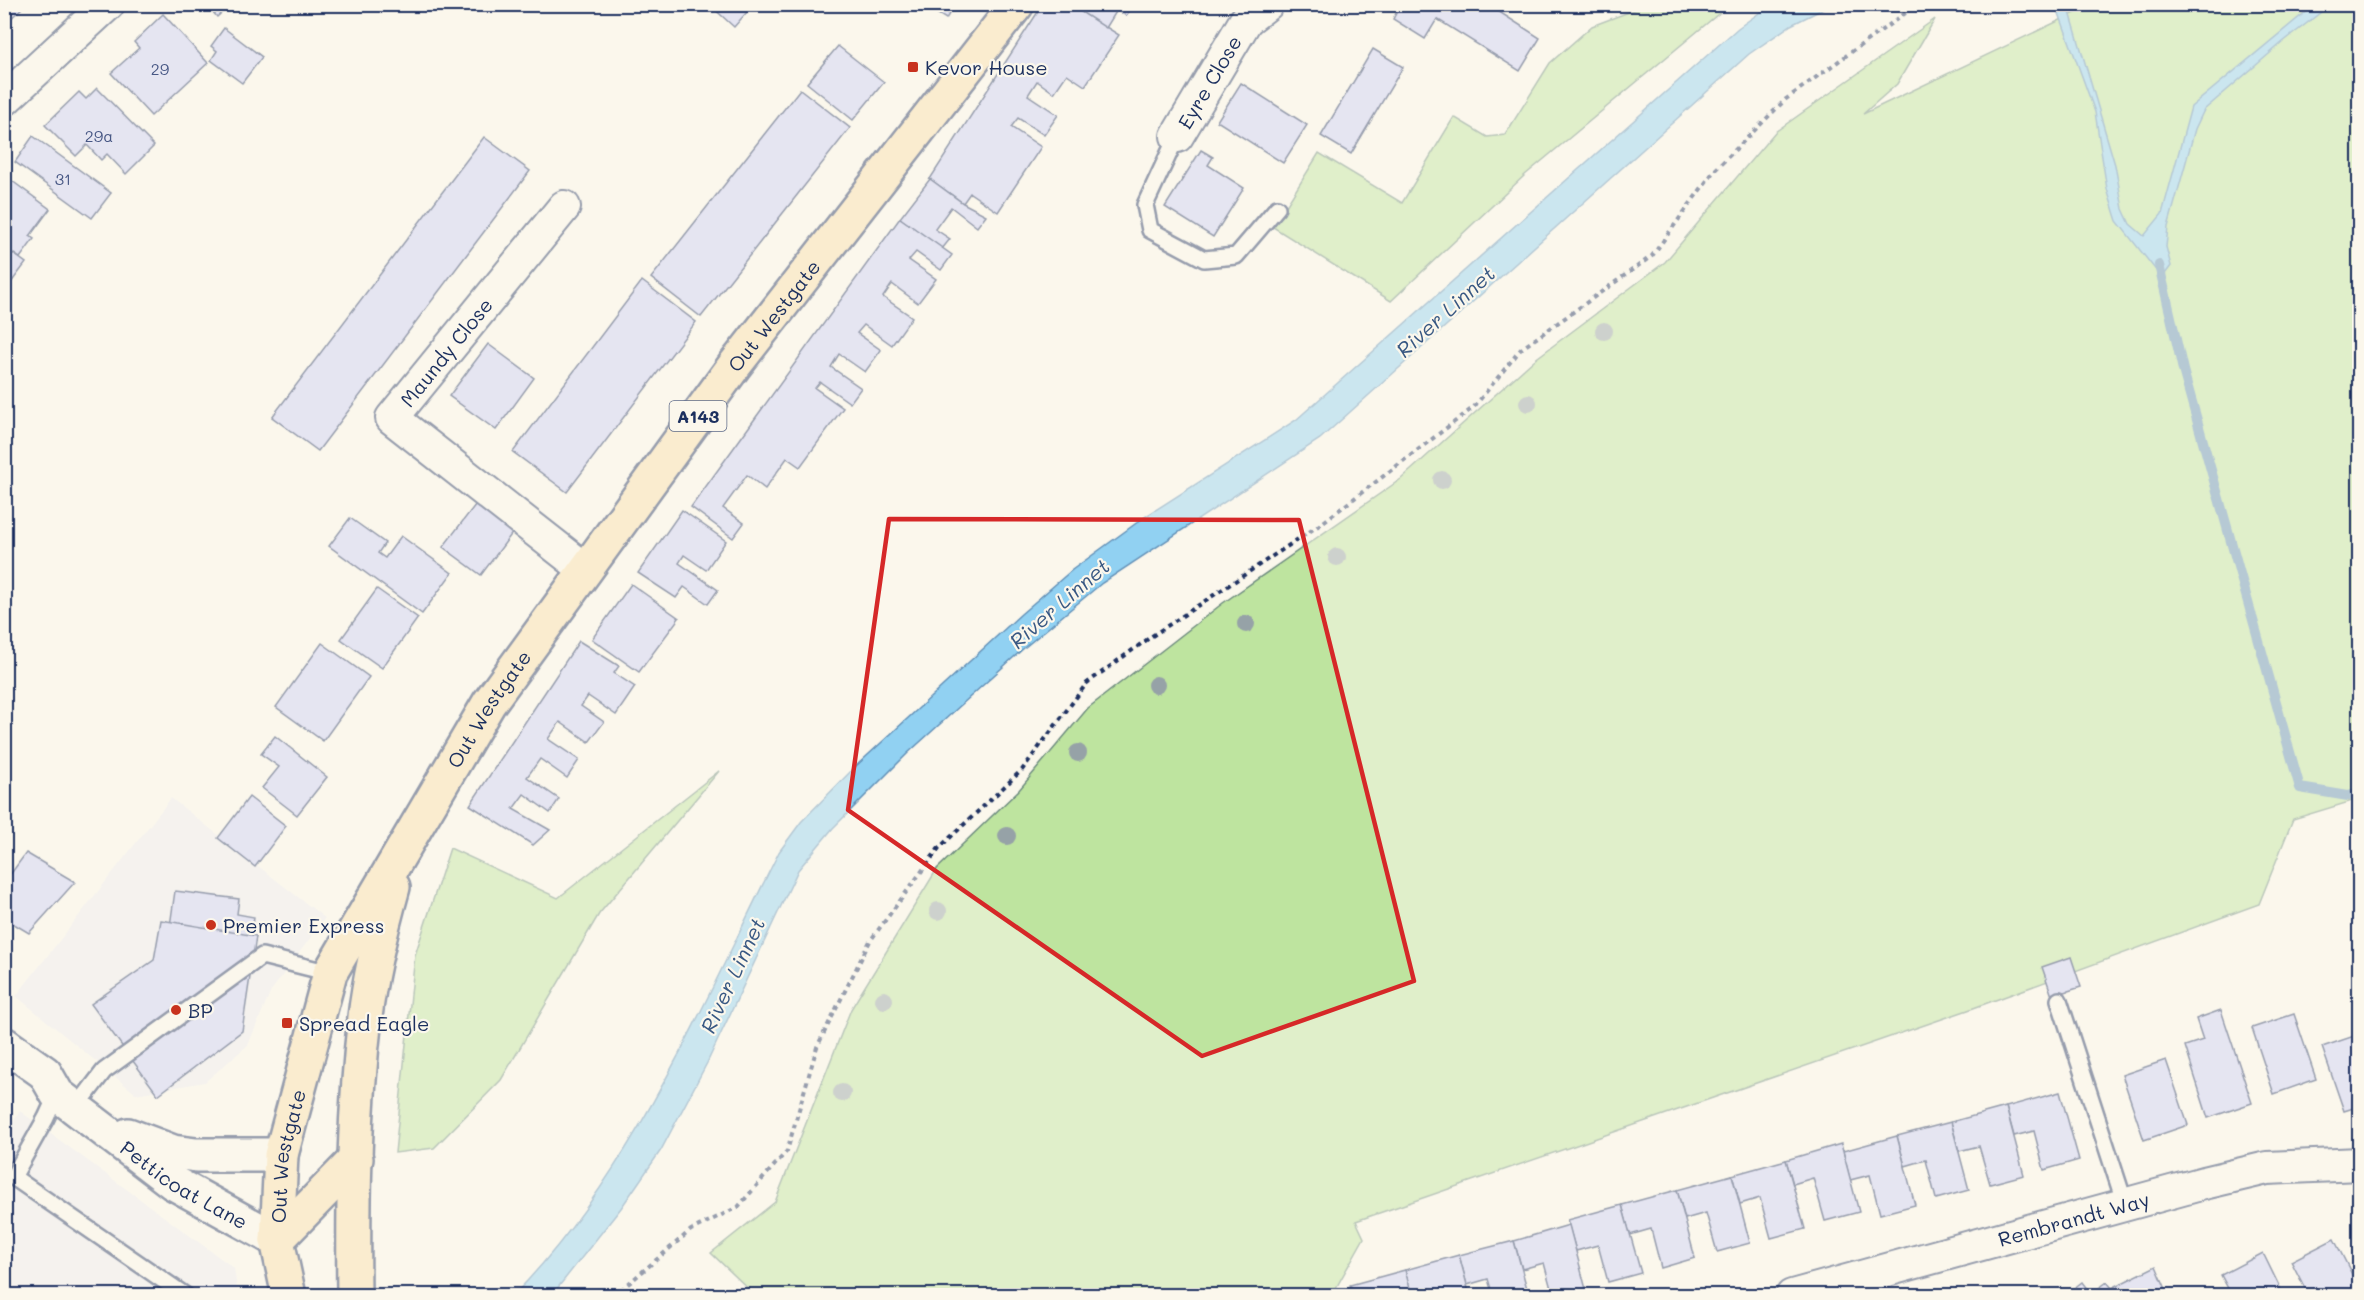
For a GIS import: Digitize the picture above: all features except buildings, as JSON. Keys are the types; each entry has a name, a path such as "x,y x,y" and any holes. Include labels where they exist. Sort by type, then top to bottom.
{"main road":[{"name":"Out Westgate","path":"277,1240 281,1155 330,973 404,845 489,704 734,366 1017,4"},
{"name":"Out Westgate","path":"353,1240 355,1131 365,1015 379,939 404,845"},
{"path":"281,1155 320,1198 353,1240"},
{"path":"277,1240 356,1159"},
{"name":"A143","path":"277,1240 289,1296"},
{"name":"A143","path":"353,1240 354,1296"}],"street":[{"path":"4,100 108,4"},
{"name":"Eyre Close","path":"1177,136 1246,20 1267,4"},
{"name":"Maundy Close","path":"564,207 392,418 586,570"},
{"name":"Petticoat Lane","path":"4,1044 45,1073 76,1108 172,1182 277,1240"},
{"name":"Petticoat Lane","path":"76,1108 173,1152 196,1155 281,1155"},
{"name":"Rembrandt Way","path":"1792,1296 1824,1292 2125,1204 2267,1168 2360,1164"}],"lane":[{"path":"1177,136 1145,205 1150,230 1204,259 1236,256 1277,208"},
{"path":"186,1296 13,1177 46,1118 76,1108 104,1071 262,956 330,973"},
{"path":"2059,999 2125,1204"}],"path":[{"path":"614,1296 691,1230 738,1208 787,1151 817,1047 870,941 939,848 1022,770 1087,683 1152,636 1318,526 1474,407 1521,349 1652,256 1714,171 1786,99 1918,4"}],"highlighted area":[{"path":"889,519 1299,520 1414,981 1202,1056 848,810"}],"shaded area":[{"path":"171,798 325,918 271,991 248,1045 205,1082 136,1094 16,996"},
{"path":"20,1111 234,1268 238,1295 5,1295 4,1136"}],"green space":[{"path":"1640,5 1729,5 1525,175 1391,301 1273,227 1319,153 1402,203 1454,117 1487,137 1505,135 1550,63 1592,26 1637,9"},
{"path":"2092,5 2359,5 2359,799 2293,819 2259,904 1968,1010 1356,1221 1364,1238 1332,1295 755,1295 711,1253 775,1202 851,1009 937,869 1019,790 1088,708 1223,603 1401,479 1534,360 1665,262 1775,132 1935,19 1897,84 1863,114"},
{"path":"719,771 599,914 501,1080 434,1148 395,1153 415,955 450,848 558,898"}],"water":[{"name":"River Linnet","path":"1772,4 1831,5 1791,25 1749,54 1320,439 1102,583 1024,648 908,753 833,828 798,870 707,1063 661,1150 621,1208 552,1295 514,1295 557,1246 596,1195 631,1140 693,1026 779,852 801,822 856,766 1072,570 1146,516 1296,420 1738,28"},
{"path":"2056,5 2068,5 2115,165 2123,209 2130,224 2144,236 2162,214 2191,107 2314,5 2330,5 2204,110 2195,129 2168,227 2166,247 2171,266 2162,278 2117,221 2107,189 2095,112"}],"waterway":[{"path":"2159,265 2183,370 2300,788 2348,796 2360,793"}],"place":[{"name":"Kevor House","path":"913,67"},
{"name":"Premier Express","path":"211,925"},
{"name":"BP","path":"176,1010"},
{"name":"Spread Eagle","path":"287,1023"}]}
